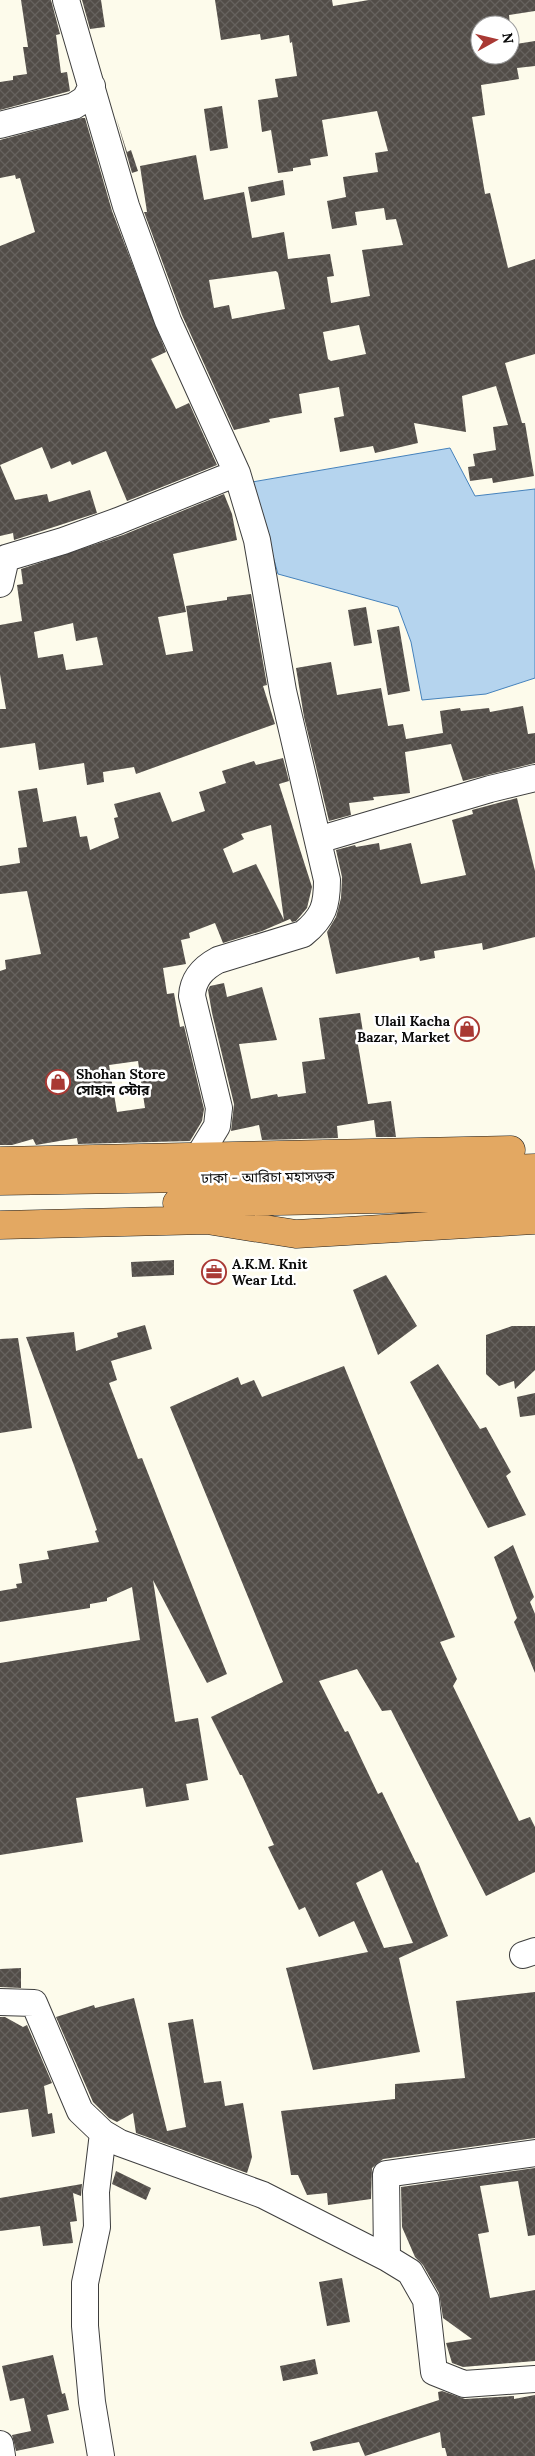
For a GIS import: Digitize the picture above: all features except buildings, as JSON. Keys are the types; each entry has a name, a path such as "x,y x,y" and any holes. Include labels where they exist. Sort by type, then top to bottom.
{"highway":[{"path":"0,1161 535,1150"},
{"name":"ঢাকা - আরিচা মহাসড়ক","path":"0,1181 322,1176 535,1168"},
{"name":"ঢাকা - আরিচা মহাসড়ক","path":"0,1206 535,1196"},
{"path":"0,1225 207,1220 296,1234 535,1220"}],"street":[{"path":"66,0 126,206 168,321 237,473 257,540 283,691 327,880 327,903 312,926 303,934 218,960 202,970 193,987 192,996 219,1108 217,1126 198,1157"},
{"path":"0,125 74,106 84,99 92,86"},
{"path":"0,584 6,558 118,522 237,473"},
{"path":"318,840 490,788 535,778"},
{"path":"0,2002 34,2003 80,2111 103,2133 120,2143 263,2196 387,2258 410,2272 426,2300 434,2372 464,2384 535,2379"},
{"path":"101,2456 92,2402 84,2326 84,2291 97,2227 96,2192 103,2133"},
{"path":"387,2258 386,2174 535,2153"},
{"path":"0,2444 2,2456"}],"water":[{"path":"450,448 475,496 535,489 535,678 486,694 422,700 411,642 398,607 278,574 252,482"}],"place":[{"name":"Ulail Kacha Bazar, Market","path":"467,1029"},
{"name":"Shohan Store সোহান স্টোর","path":"58,1082"},
{"name":"A.K.M. Knit Wear Ltd.","path":"214,1272"}]}
